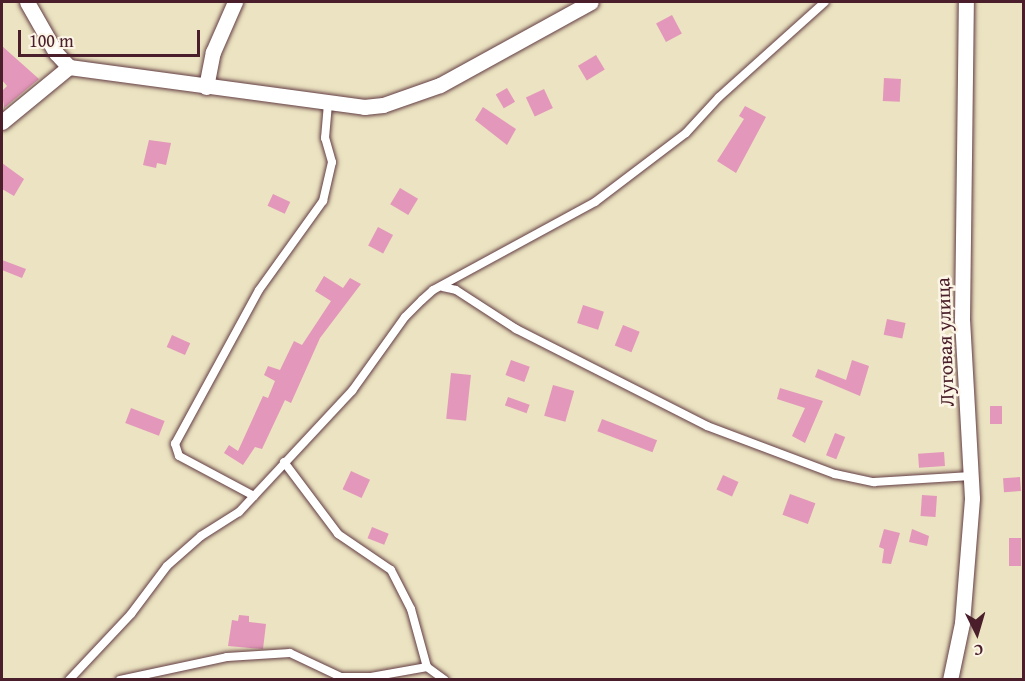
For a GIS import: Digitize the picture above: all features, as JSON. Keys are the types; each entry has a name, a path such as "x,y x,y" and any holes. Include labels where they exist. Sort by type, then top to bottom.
{"street":[{"path":"27,2 56,53 69,67 328,104 383,105 422,93 591,2"},
{"path":"206,87 213,52 235,2"},
{"name":"Луговая улица","path":"950,680 962,623 970,561 971,476 962,320 966,2"},
{"path":"2,122 69,67"}],"lane":[{"path":"69,680 131,614 167,566 201,536 238,512 352,391 405,317 433,290 443,287 604,195 686,133 719,97 825,2"},
{"path":"254,496 179,456 175,444 259,290 323,201 332,162 325,138 328,104"},
{"path":"443,287 456,290 516,329 707,426 835,474 874,482 971,476"},
{"path":"284,462 338,534 391,570 411,609 427,667 445,680"},
{"path":"120,680 227,657 290,653 341,677 371,677 427,667"}],"building":[{"path":"672,15 682,34 666,42 656,23"},
{"path":"2,46 39,79 4,108 2,91 7,86 2,80"},
{"path":"596,55 605,70 587,80 578,66"},
{"path":"884,78 901,79 900,102 883,101"},
{"path":"507,88 515,102 504,108 496,94"},
{"path":"544,89 553,108 535,116 526,97"},
{"path":"745,106 766,117 736,173 717,161 744,119 739,116"},
{"path":"483,107 516,129 507,145 475,120"},
{"path":"149,140 171,143 166,165 157,163 156,168 143,165"},
{"path":"2,163 24,179 14,196 2,189"},
{"path":"400,188 418,199 408,215 390,204"},
{"path":"273,194 290,202 285,214 268,206"},
{"path":"378,227 393,235 383,254 368,246"},
{"path":"2,260 26,269 22,278 2,270"},
{"path":"324,276 343,288 350,278 361,284 320,338 291,403 285,400 262,449 255,447 243,465 224,453 229,445 238,451 263,396 268,398 275,381 264,375 268,366 280,370 294,341 302,345 331,301 315,291"},
{"path":"583,305 604,312 598,330 577,323"},
{"path":"887,319 906,323 902,339 884,335"},
{"path":"623,325 640,332 631,352 615,345"},
{"path":"172,335 190,343 185,355 167,347"},
{"path":"511,360 530,367 524,382 506,375"},
{"path":"852,360 869,366 860,396 815,377 818,369 846,380"},
{"path":"451,373 471,375 466,421 446,419"},
{"path":"553,385 574,391 565,422 544,416"},
{"path":"780,388 823,401 805,443 792,436 805,408 777,399"},
{"path":"508,397 530,405 527,413 505,405"},
{"path":"990,406 1002,406 1002,424 990,424"},
{"path":"131,408 165,421 159,436 125,423"},
{"path":"602,419 657,440 652,452 597,431"},
{"path":"835,433 845,437 836,459 826,455"},
{"path":"944,452 945,466 919,468 918,454"},
{"path":"351,471 370,480 362,498 343,489"},
{"path":"723,475 739,482 732,497 716,490"},
{"path":"1020,477 1021,491 1004,492 1003,478"},
{"path":"790,494 815,503 808,524 782,515"},
{"path":"922,495 937,496 935,517 921,516"},
{"path":"372,527 389,534 384,545 368,538"},
{"path":"884,529 900,533 891,564 882,563 884,549 879,547"},
{"path":"912,529 929,536 927,546 909,542"},
{"path":"1009,538 1021,538 1021,566 1009,566"},
{"path":"239,615 249,616 249,622 266,624 263,649 228,646 232,620 238,621"}]}
